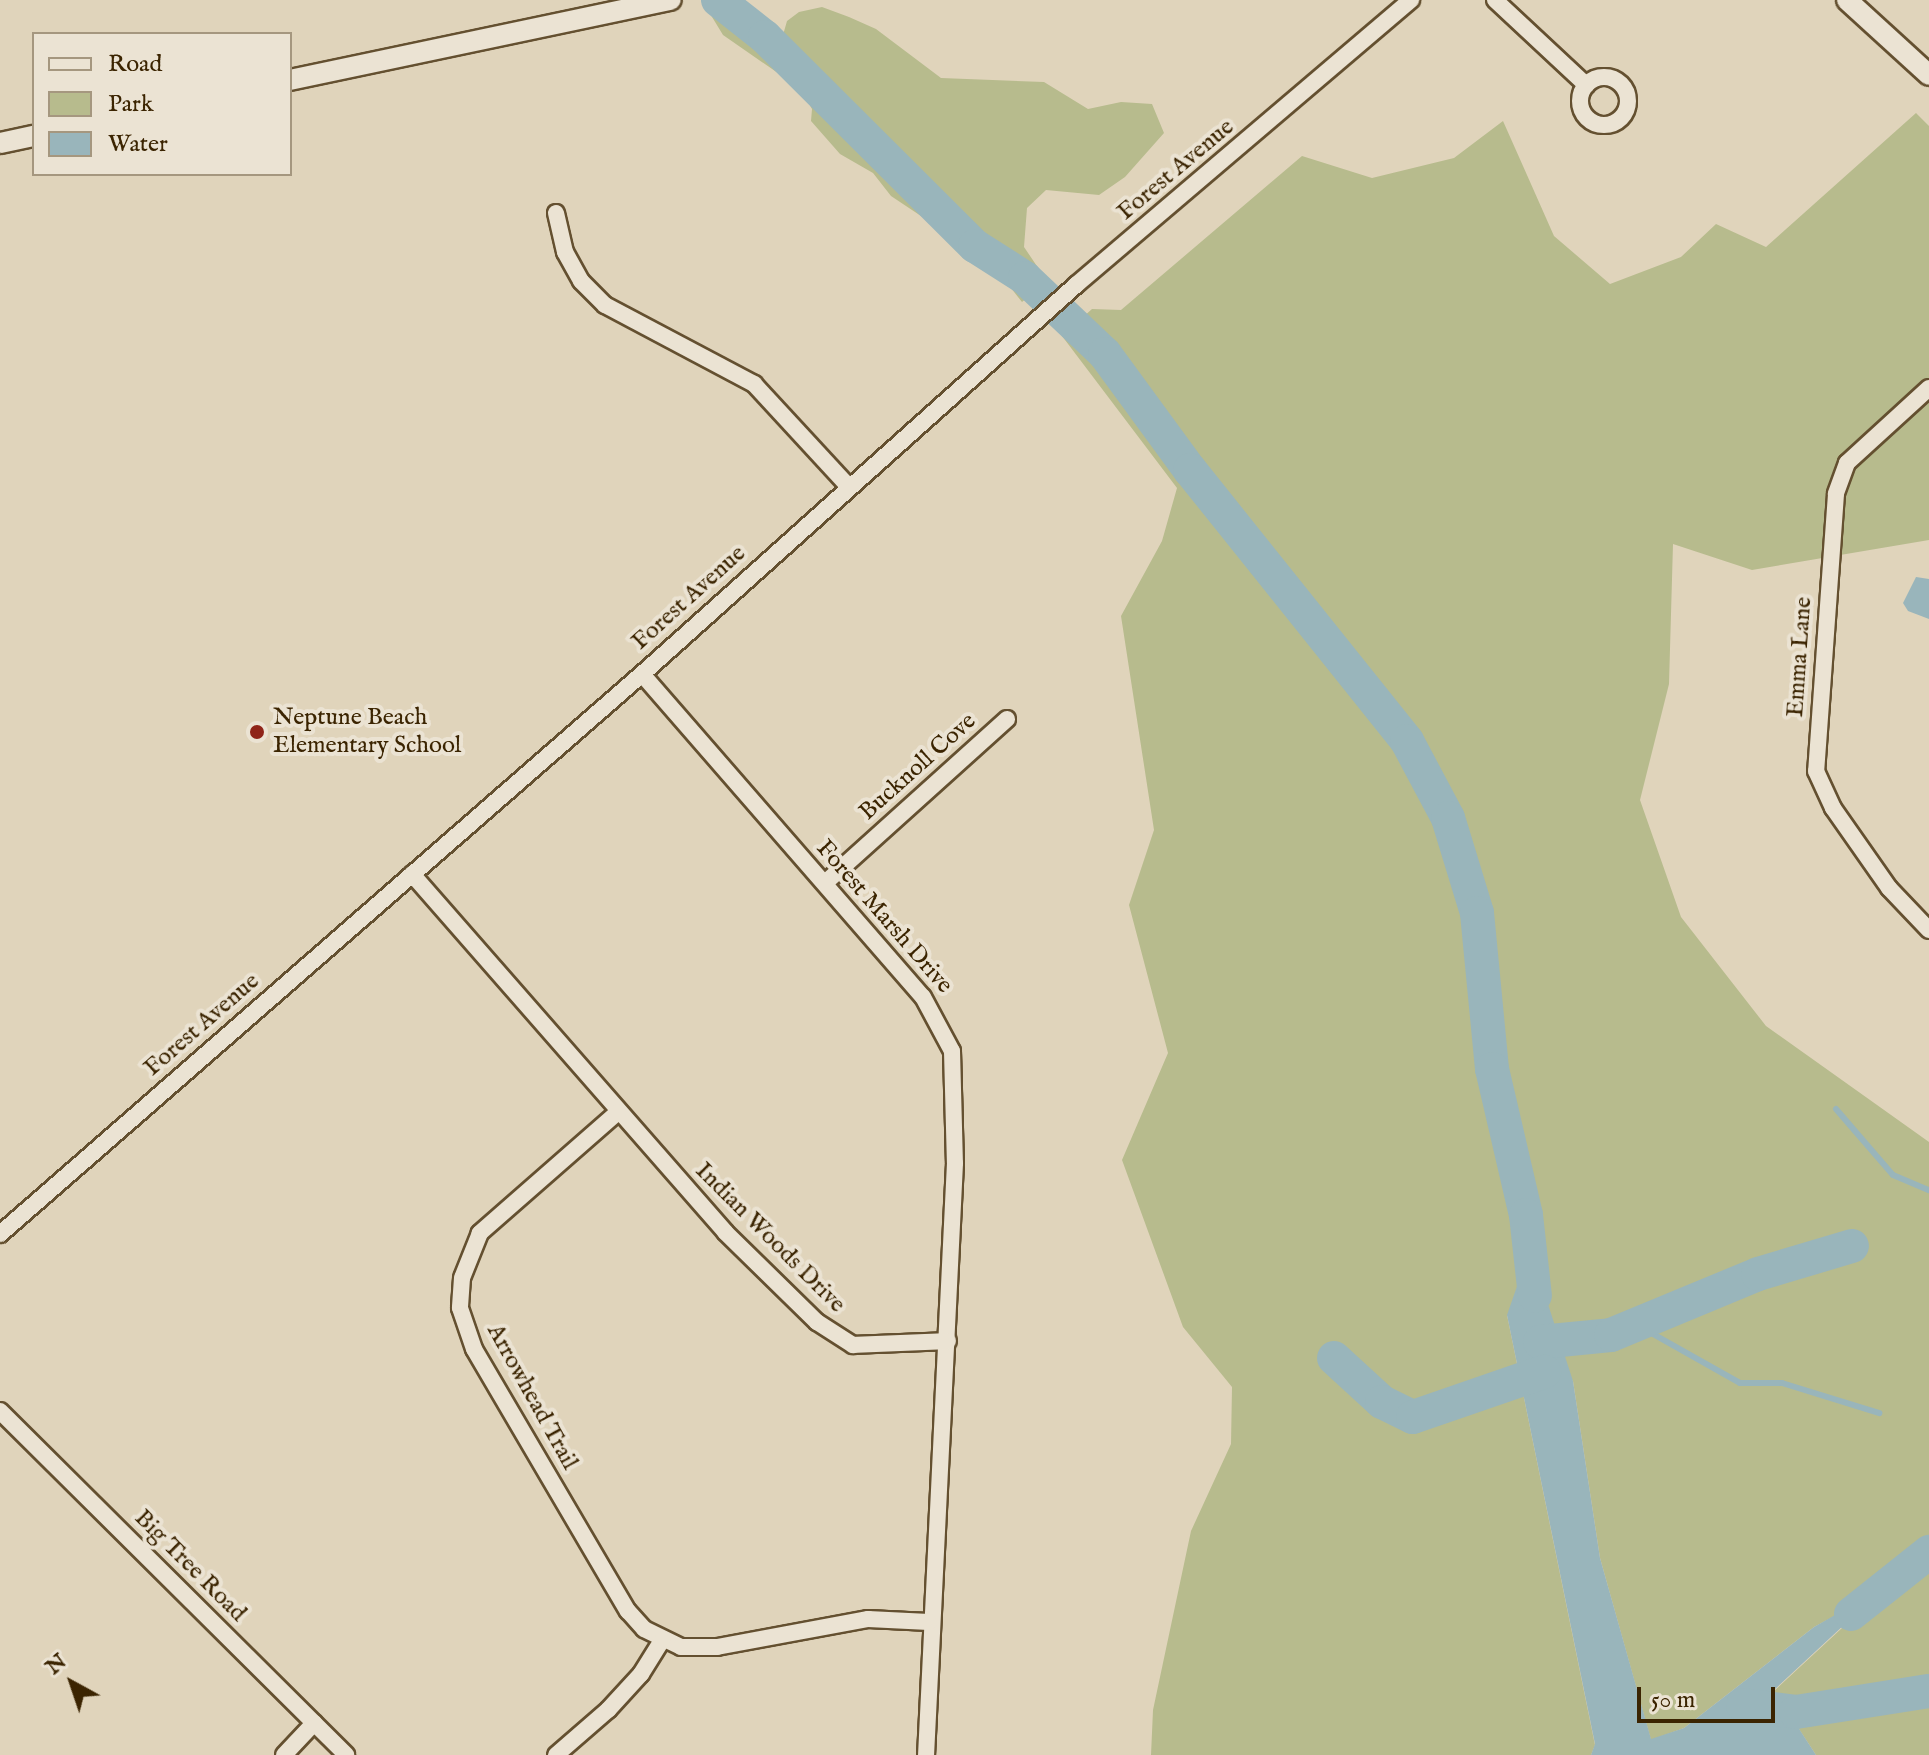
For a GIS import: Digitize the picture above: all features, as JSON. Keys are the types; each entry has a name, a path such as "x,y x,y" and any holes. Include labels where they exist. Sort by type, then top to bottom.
{"street":[{"name":"Forest Avenue","path":"0,1234 642,674 848,486 1076,285 1411,0"},
{"path":"1495,0 1586,85"},
{"path":"1847,0 1929,75"},
{"path":"292,80 663,2"},
{"path":"0,143 32,136"},
{"path":"556,213 565,252 581,281 605,305 754,384 848,486"},
{"name":"Emma Lane","path":"1929,388 1847,463 1836,494 1816,771 1833,808 1889,888 1929,930"},
{"name":"Forest Marsh Drive","path":"642,674 923,997 952,1051 957,1085 948,1341"},
{"name":"Bucknoll Cove","path":"825,883 1007,719"},
{"name":"Indian Woods Drive","path":"412,874 725,1232 833,1335 853,1345 948,1341"},
{"name":"Arrowhead Trail","path":"618,1112 480,1233 462,1278 460,1308 474,1349 628,1611 662,1640"},
{"path":"926,1755 929,1622 948,1341"},
{"name":"Big Tree Road","path":"0,1411 346,1755"},
{"path":"556,1755 608,1710 641,1674 662,1640 681,1647 717,1647 868,1619 929,1622"},
{"path":"284,1755 314,1723"}],"green space":[{"path":"745,5 783,35 787,21 799,12 822,7 849,17 876,29 941,78 1044,82 1088,109 1121,102 1152,104 1164,133 1125,177 1099,195 1046,190 1027,208 1024,247 1047,281 1022,302 996,269 973,264 933,224 891,196 873,173 840,154 811,121 812,109 801,89 723,35 709,12"},
{"path":"1916,113 1929,126 1929,540 1752,570 1673,544 1669,684 1640,800 1681,917 1766,1026 1929,1142 1929,1755 1816,1755 1774,1691 1883,1590 1814,1627 1684,1728 1651,1740 1600,1558 1573,1381 1507,1315 1595,1745 1591,1755 1151,1755 1153,1710 1191,1531 1231,1444 1232,1387 1183,1327 1122,1160 1168,1053 1129,905 1154,830 1121,616 1162,541 1177,488 1062,336 1092,309 1121,310 1302,156 1372,178 1454,158 1503,121 1554,236 1610,284 1681,257 1716,224 1766,247"}],"water":[{"path":"1916,577 1929,579 1929,619 1908,611 1903,603"},
{"path":"1530,1249 1573,1381 1600,1558 1651,1739 1684,1728 1814,1627 1886,1586 1774,1690 1816,1755 1591,1755 1595,1744 1507,1315"}],"waterway":[{"path":"718,0 765,37 975,246 1025,278 1105,354 1190,470 1407,741 1448,818 1477,913 1492,1069 1526,1215 1535,1296"},
{"path":"1836,1109 1893,1175 1929,1190"},
{"path":"1540,1342 1611,1335 1758,1274 1852,1246"},
{"path":"1637,1325 1740,1383 1782,1383 1879,1413"},
{"path":"1334,1358 1382,1402 1413,1417 1544,1372"},
{"path":"1851,1614 1929,1552"},
{"path":"1743,1705 1796,1712 1929,1691"}],"place":[{"name":"Neptune Beach Elementary School","path":"257,732"}]}
